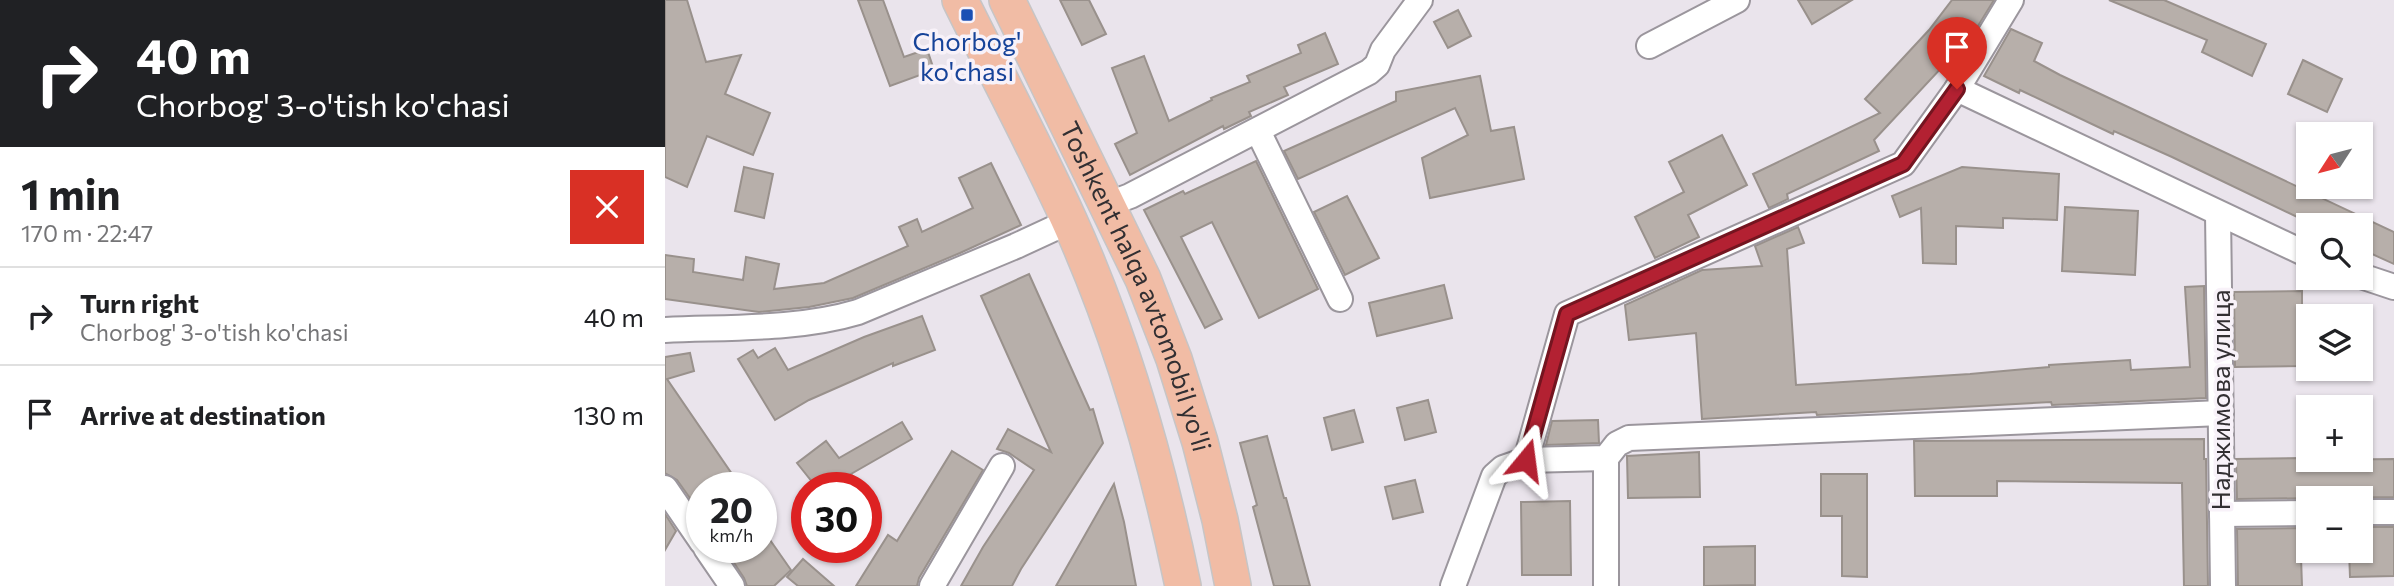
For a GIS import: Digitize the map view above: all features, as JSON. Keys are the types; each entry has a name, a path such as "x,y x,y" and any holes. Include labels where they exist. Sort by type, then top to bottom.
{"highway":[{"name":"Toshkent halqa avtomobil yo'li","path":"960,0 1069,221 1128,372 1153,454 1183,586"},
{"name":"Toshkent halqa avtomobil yo'li","path":"1007,0 1143,279 1174,359 1200,442 1233,586"}],"street":[{"path":"1106,205 1130,196 1369,72 1377,65 1383,50 1420,0"},
{"path":"1649,46 1737,0"},
{"path":"1526,460 1567,314 1903,164 1957,89 2011,0"},
{"path":"1957,89 2296,250"},
{"path":"1258,131 1340,299"},
{"name":"Наджимова улица","path":"2218,214 2223,586"},
{"path":"665,330 807,323 835,319 1004,251 1069,221"},
{"path":"2373,280 2394,286"},
{"path":"1606,586 1606,458 1617,444 1629,438 2221,413"},
{"path":"1453,586 1494,476 1514,462 1526,460 1606,458"},
{"path":"932,586 1002,466"},
{"path":"665,488 686,519"},
{"path":"2373,512 2394,512"},
{"path":"2222,514 2296,513"},
{"path":"716,563 732,586"}],"building":[{"path":"665,0 687,0 706,62 741,55 725,94 770,113 753,155 707,136 687,187 665,177"},
{"path":"858,0 883,0 904,57 927,49 934,70 890,86"},
{"path":"1060,0 1089,0 1106,34 1082,45"},
{"path":"1798,0 1852,0 1812,24"},
{"path":"1952,0 1994,0 1973,34 1874,140 1879,151 1787,194 1788,199 1769,208 1753,174 1880,113 1865,99 1929,30"},
{"path":"2109,0 2164,0 2266,44 2252,76 2202,52 2207,40"},
{"path":"1458,10 1471,36 1448,48 1434,22"},
{"path":"2011,29 2042,43 2034,61 2060,75 2296,186 2296,200 2326,200 2354,213 2296,213 2296,216 2172,157 2114,131 2113,134 1984,76"},
{"path":"1325,33 1338,64 1284,87 1288,95 1249,112 1251,116 1224,129 1223,126 1130,175 1115,144 1137,133 1112,68 1144,56 1169,121 1212,100 1211,98 1250,82 1247,76 1301,53 1298,45"},
{"path":"2303,60 2342,79 2327,112 2288,94"},
{"path":"1480,76 1491,131 1514,127 1524,179 1430,198 1422,158 1468,135 1455,108 1298,179 1284,151 1396,101 1396,92"},
{"path":"1722,135 1747,185 1688,215 1699,237 1655,258 1635,217 1684,192 1669,162"},
{"path":"1256,161 1318,289 1259,318 1212,222 1181,237 1222,319 1205,328 1144,210"},
{"path":"991,163 1021,225 853,298 809,307 759,312 665,299 665,255 694,259 693,272 743,280 746,257 779,264 774,289 824,283 908,246 899,227 917,219 922,232 973,208 959,178"},
{"path":"744,167 773,174 764,218 735,211"},
{"path":"1962,167 2059,174 2057,220 2003,218 2003,228 1956,226 1956,264 1923,263 1921,208 1900,217 1892,196"},
{"path":"1347,196 1379,258 1345,275 1314,212"},
{"path":"2065,207 2138,211 2135,275 2062,271"},
{"path":"2373,222 2394,232 2394,264 2373,254"},
{"path":"1798,227 1804,243 1787,249 1796,385 2130,360 2131,370 2190,367 2185,287 2204,286 2206,398 2052,405 2051,402 1702,419 1696,333 1629,340 1625,305 1702,270 1762,266 1755,246"},
{"path":"1029,274 1090,410 1093,409 1103,443 1012,586 961,586 983,547 1034,470 1009,453 997,449 1008,429 1051,452 981,296"},
{"path":"1444,285 1452,318 1377,336 1369,303"},
{"path":"2302,291 2302,304 2296,304 2296,366 2235,367 2234,292"},
{"path":"922,316 935,350 893,366 893,363 809,400 775,420 738,359 753,350 758,358 775,348 788,370 864,337"},
{"path":"690,353 694,371 667,379 731,472 686,472 686,493 677,480 665,473 665,357"},
{"path":"1428,400 1436,432 1405,440 1397,408"},
{"path":"1354,410 1363,442 1332,450 1324,418"},
{"path":"1598,420 1599,443 1546,445 1552,421"},
{"path":"902,422 912,439 854,472 804,472 797,463 826,441 839,458"},
{"path":"1267,436 1310,586 1274,586 1253,507 1257,505 1240,443"},
{"path":"2204,439 2208,586 2184,586 2182,483 1997,481 1997,496 1915,496 1914,441"},
{"path":"952,451 983,470 919,578 917,586 856,586 870,563 882,563 882,545 888,535 897,541"},
{"path":"1699,452 1700,497 1628,498 1627,456"},
{"path":"2296,458 2296,472 2373,472 2373,459 2394,459 2394,497 2373,497 2373,486 2296,486 2296,498 2237,499 2236,459"},
{"path":"1821,474 1867,474 1867,577 1842,576 1842,516 1821,516"},
{"path":"1415,480 1423,512 1393,519 1385,487"},
{"path":"1114,484 1136,586 1056,586"},
{"path":"1570,501 1571,575 1522,575 1521,502"},
{"path":"665,514 676,531 665,550"},
{"path":"2373,527 2394,527 2394,576 2350,577 2349,563 2373,563"},
{"path":"2296,528 2296,563 2301,563 2302,586 2238,586 2237,529"},
{"path":"1755,546 1755,585 1704,586 1704,547"},
{"path":"777,550 791,570 774,586 747,586 734,563 777,563"},
{"path":"799,563 808,563 834,586 798,586 787,577"}],"place":[{"name":"Chorbog' ko'chasi","path":"967,15"}],"route":[{"path":"1526,460 1567,314 1903,164 1957,89"}]}
